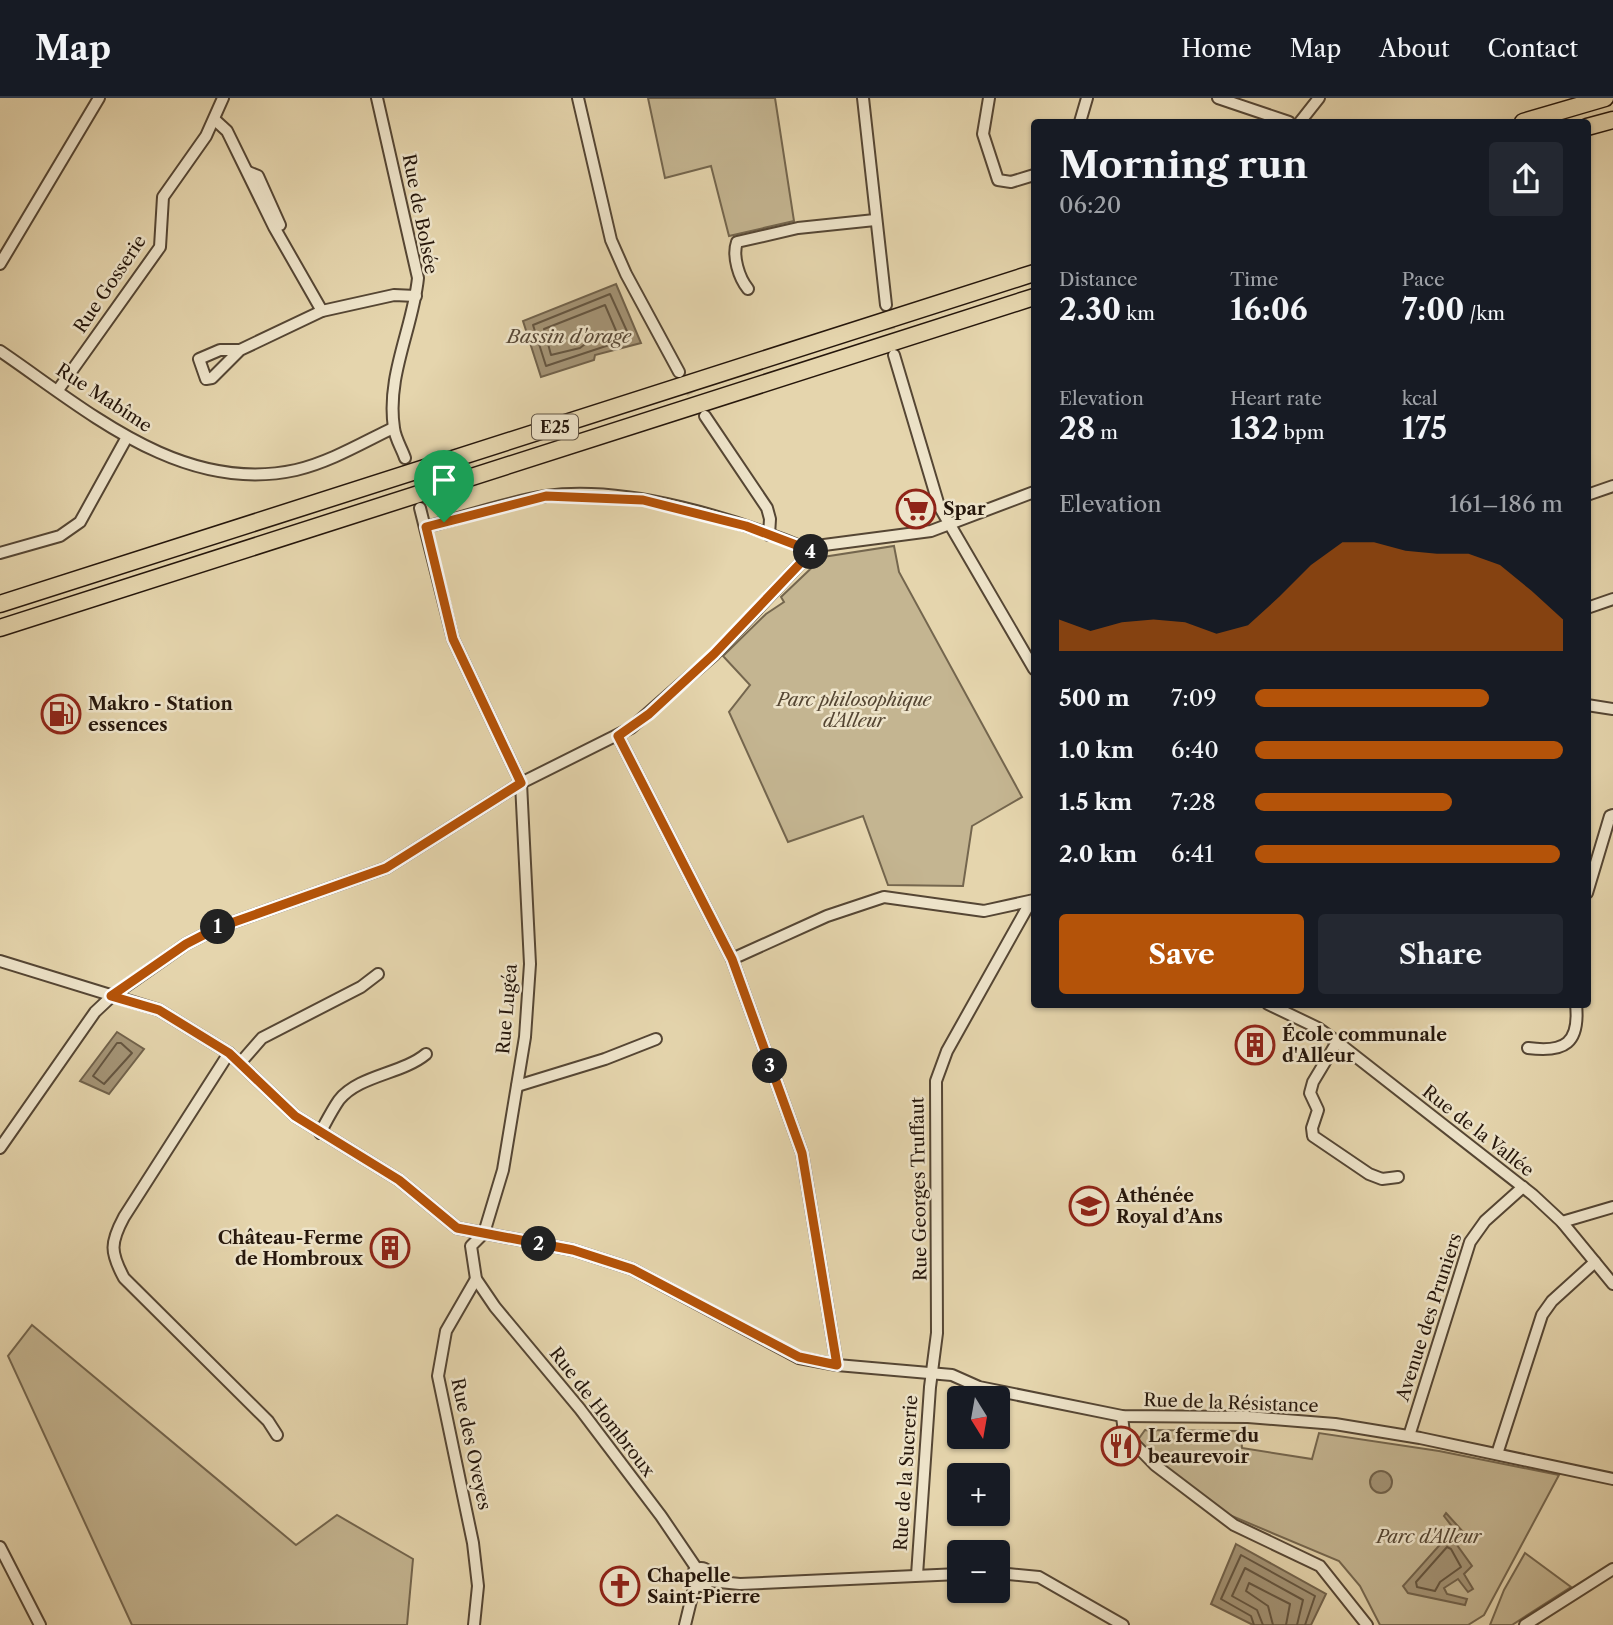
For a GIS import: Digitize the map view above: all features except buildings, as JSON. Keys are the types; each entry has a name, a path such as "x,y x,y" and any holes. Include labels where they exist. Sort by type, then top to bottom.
{"highway":[{"path":"1533,119 1605,98"},
{"path":"1591,126 1613,120"},
{"name":"E25","path":"0,604 1031,274"},
{"name":"E25","path":"0,628 1031,298"},
{"path":"0,637 153,585 173,572"}],"street":[{"path":"0,264 99,98"},
{"name":"Rue Gosserie","path":"58,390 160,247 163,197 215,120 223,98"},
{"name":"Rue de Bolsée","path":"377,98 418,278 416,296 397,362 393,428 405,458"},
{"path":"578,98 611,240 626,274 679,372"},
{"path":"863,98 886,304"},
{"path":"989,98 983,134 998,180 1011,182 1031,176"},
{"path":"1081,119 1087,98"},
{"path":"1218,98 1280,119"},
{"path":"1302,119 1319,98"},
{"path":"215,120 227,131 322,311"},
{"path":"748,289 742,282 737,262 737,242 798,228 875,220"},
{"path":"240,350 322,311 394,295 416,296"},
{"name":"Rue Mabîme","path":"0,351 127,437 207,470 253,475 308,466 393,428"},
{"path":"894,355 939,506 947,524 1031,664"},
{"path":"705,416 767,508 770,519 769,535"},
{"path":"0,553 60,536 79,522 92,506 127,437"},
{"path":"1591,494 1613,486"},
{"path":"0,1148 95,1012 111,996 186,944 217,928 386,868 521,783 618,736 649,714 714,654 812,551 824,545 931,531 1031,493"},
{"path":"426,527 546,496 595,496 643,500 769,535 812,551"},
{"path":"420,508 453,639 521,783"},
{"path":"1591,607 1613,599"},
{"path":"1591,706 1613,709"},
{"path":"618,736 732,959 802,1153 837,1365"},
{"name":"Rue Lugéa","path":"476,1279 471,1246 484,1233 503,1170 525,1037 530,964 521,783"},
{"path":"1591,884 1607,850 1613,815"},
{"path":"732,959 827,916 884,897 984,911 1031,900"},
{"name":"Rue Georges Truffaut","path":"932,1373 938,1288 936,1081 947,1051 1031,904"},
{"name":"Rue de la Résistance","path":"0,961 159,1010 229,1053 295,1116 399,1180 457,1228 573,1250 632,1269 799,1357 837,1365 952,1374 979,1387 1122,1416 1248,1417 1335,1424 1409,1436 1613,1479"},
{"path":"241,1062 262,1038 361,987 378,974"},
{"name":"Rue de la Vallée","path":"1276,1008 1318,1028 1523,1187 1562,1222 1613,1284"},
{"path":"1528,1048 1552,1051 1569,1041 1578,1027 1576,1008"},
{"path":"517,1086 605,1059 656,1039"},
{"path":"1337,1042 1313,1082 1310,1093 1318,1110 1312,1128 1313,1136 1369,1174 1382,1179 1398,1177"},
{"path":"229,1053 124,1216 114,1237 113,1258 124,1278 268,1421 276,1435"},
{"path":"320,1133 340,1099 353,1089 415,1063 426,1054"},
{"name":"Avenue des Pruniers","path":"1409,1436 1470,1242 1485,1221 1523,1187"},
{"path":"1562,1222 1613,1207"},
{"path":"1497,1454 1542,1315 1595,1262"},
{"name":"Rue de Hombroux","path":"476,1279 495,1307 605,1441 679,1540 696,1569"},
{"name":"Rue des Oveyes","path":"474,1625 478,1586 473,1543 438,1376 446,1331 476,1279"},
{"name":"Rue de la Sucrerie","path":"917,1575 932,1373"},
{"path":"1122,1416 1124,1433 1155,1465 1234,1525 1320,1566 1367,1625"},
{"path":"1,1552 40,1625"},
{"path":"685,1625 695,1584 692,1577 696,1569 707,1570 709,1581"},
{"path":"1525,1625 1613,1569"},
{"path":"695,1584 701,1586 709,1581 729,1584 947,1574"},
{"path":"1010,1574 1039,1577 1123,1625"}],"green space":[{"path":"648,98 775,98 794,221 729,236 711,166 665,178"},
{"name":"Parc philosophique d'Alleur","path":"894,546 899,572 1022,797 972,826 963,886 888,885 863,816 788,842 729,712 750,685 723,656 766,614 784,602 781,597 823,557"},
{"path":"32,1325 296,1545 337,1515 413,1559 407,1625 132,1625 8,1356"},
{"name":"Parc d'Alleur","path":"1145,1430 1241,1431 1242,1448 1312,1459 1319,1433 1439,1451 1559,1475 1484,1615 1468,1625 1380,1625 1360,1586 1339,1561 1227,1514 1135,1444"},
{"path":"1525,1553 1571,1587 1512,1625 1490,1625 1504,1590"}],"water":[{"name":"Bassin d'orage","path":"616,284 641,343 595,355 594,360 541,377 523,321"},
{"path":"117,1032 144,1049 109,1094 80,1081"},
{"path":"1377,1471 1385,1471 1392,1478 1392,1486 1385,1493 1377,1493 1370,1486 1370,1478"},
{"path":"1446,1513 1465,1534 1457,1545 1472,1566 1464,1574 1473,1589 1468,1592 1458,1579 1444,1588 1447,1594 1467,1599 1465,1605 1408,1593 1403,1586 1454,1529 1444,1516"},
{"path":"1236,1544 1326,1594 1311,1625 1253,1625 1211,1604"}],"tunnel":[{"path":"886,305 893,346"},
{"path":"679,372 700,408"},
{"path":"405,458 418,499"}],"place":[{"name":"Spar","path":"916,509"},
{"name":"Makro - Station essences","path":"61,714"},
{"name":"École communale d'Alleur","path":"1255,1045"},
{"name":"Athénée Royal d’Ans","path":"1089,1206"},
{"name":"Château-Ferme de Hombroux","path":"390,1248"},
{"name":"La ferme du beaurevoir","path":"1121,1446"},
{"name":"Chapelle Saint-Pierre","path":"620,1586"}],"route":[{"path":"546,496 595,496 643,500 746,526 812,551 714,654 649,714 618,736 732,959 802,1153 837,1365 799,1357 632,1269 573,1250 457,1228 399,1180 295,1116 229,1053 159,1010 111,996 186,944 217,928 386,868 521,783 521,778 453,639 426,527 444,522 546,496"}]}
